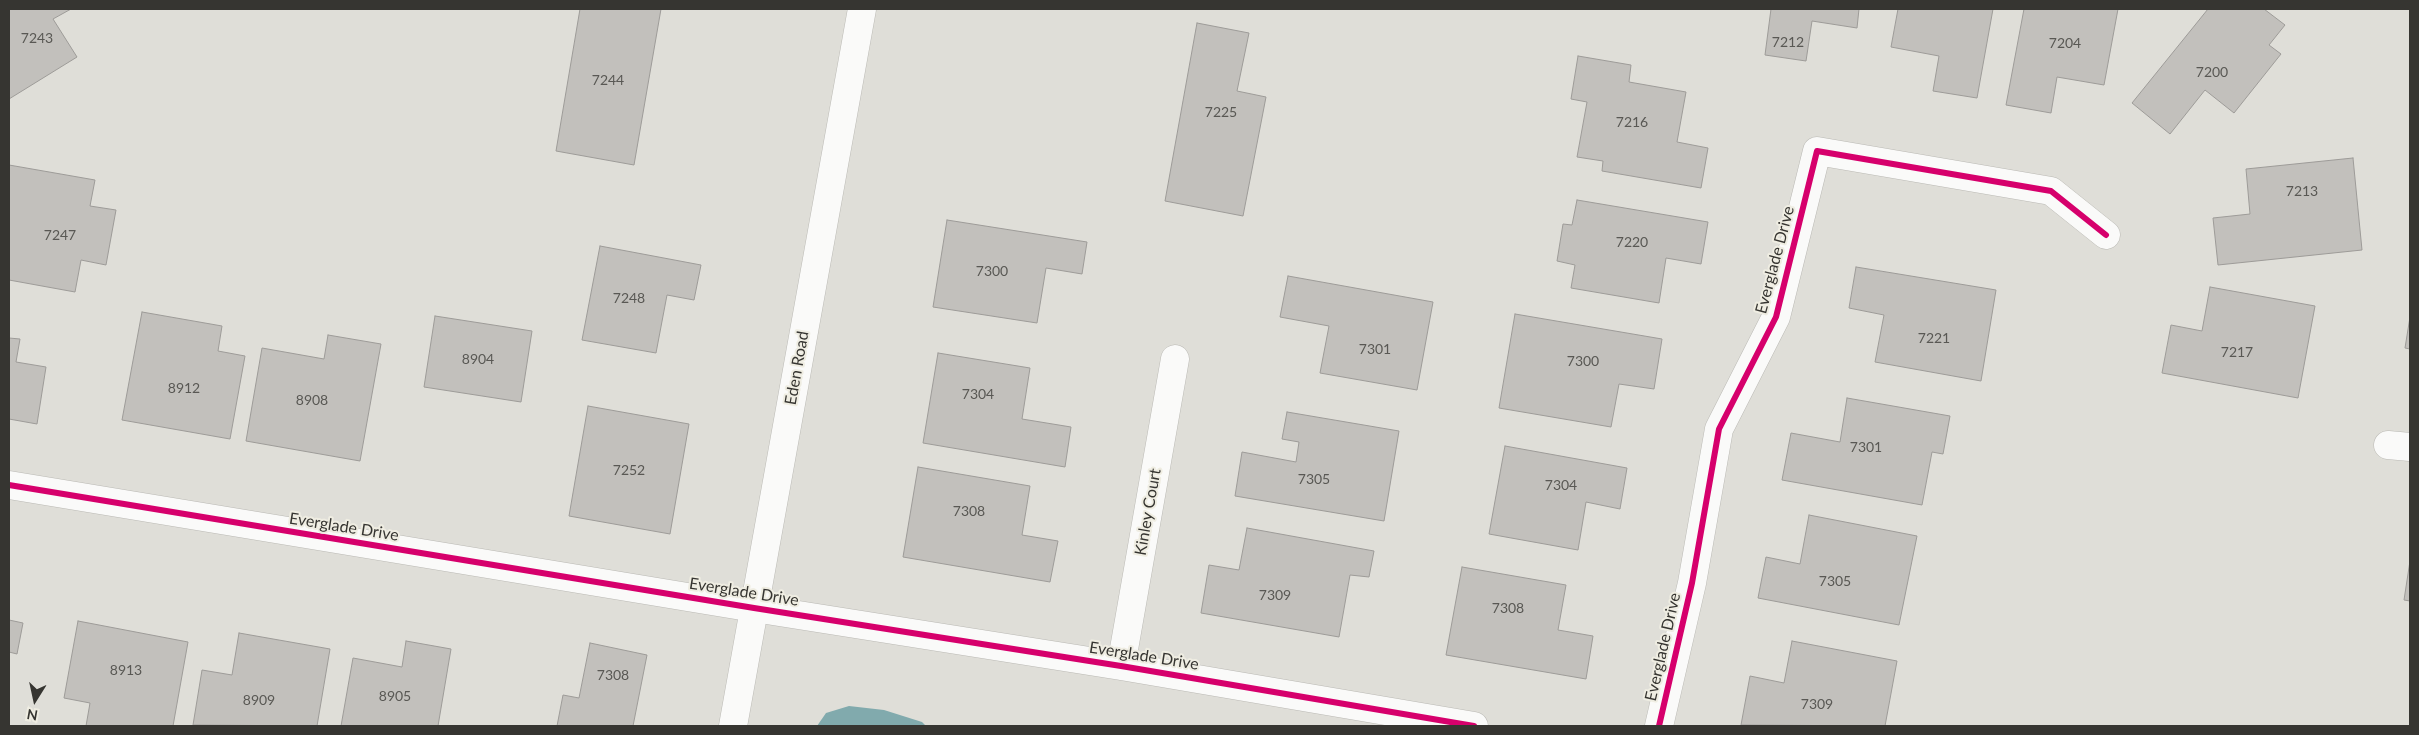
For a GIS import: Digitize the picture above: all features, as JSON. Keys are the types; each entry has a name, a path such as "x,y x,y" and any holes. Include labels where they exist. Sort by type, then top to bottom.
{"street":[{"name":"Eden Road","path":"733,726 862,9"},
{"name":"Everglade Drive","path":"1659,726 1692,583 1719,429 1776,317 1817,150 2051,191 2106,234"},
{"name":"Kinley Court","path":"1121,666 1175,359"},
{"name":"Everglade Drive","path":"9,485 754,608 1121,666 1474,726"}],"water":[{"path":"849,706 884,710 922,722 926,726 817,726 826,713"}],"building":[{"path":"9,9 71,9 53,19 77,57 9,99"},
{"path":"580,9 661,9 634,165 556,151"},
{"path":"1771,9 1859,9 1857,28 1812,21 1806,61 1765,55"},
{"path":"1898,9 1993,9 1977,98 1933,91 1939,56 1891,47"},
{"path":"2024,9 2118,9 2104,85 2057,77 2051,113 2006,105"},
{"path":"2208,9 2264,9 2285,25 2269,45 2281,54 2234,113 2205,90 2170,134 2132,103"},
{"path":"1197,23 1249,33 1237,91 1266,97 1243,216 1165,201"},
{"path":"1578,56 1631,65 1629,82 1686,92 1677,142 1708,148 1701,188 1602,171 1603,161 1577,157 1587,102 1571,99"},
{"path":"2353,158 2362,250 2218,265 2213,218 2250,214 2246,169"},
{"path":"9,165 95,180 90,206 116,210 106,265 81,260 75,292 9,280"},
{"path":"1577,200 1708,222 1701,264 1666,258 1659,303 1571,288 1575,265 1557,261 1563,224 1572,225"},
{"path":"947,220 1087,242 1082,274 1046,268 1037,323 933,307"},
{"path":"600,246 701,265 694,300 667,295 656,353 582,340"},
{"path":"1856,267 1996,290 1981,381 1875,362 1884,315 1849,308"},
{"path":"1288,276 1433,302 1417,390 1320,373 1329,326 1280,317"},
{"path":"2210,287 2315,306 2298,398 2162,373 2171,325 2202,331"},
{"path":"142,312 222,326 218,351 245,356 230,439 122,420"},
{"path":"1515,314 1662,339 1654,389 1619,384 1611,427 1499,408"},
{"path":"435,316 532,331 521,402 424,387"},
{"path":"2410,317 2410,349 2405,348"},
{"path":"328,335 381,344 360,461 246,441 262,348 324,359"},
{"path":"9,338 20,339 16,362 46,367 37,424 9,419"},
{"path":"938,353 1030,368 1022,419 1071,427 1065,467 923,443"},
{"path":"1847,398 1950,416 1943,454 1932,452 1922,505 1782,480 1791,433 1840,442"},
{"path":"588,406 689,424 670,534 569,516"},
{"path":"1287,412 1399,431 1384,521 1235,496 1242,452 1296,462 1299,442 1282,439"},
{"path":"1505,446 1627,468 1620,509 1586,502 1578,550 1489,534"},
{"path":"918,467 1030,486 1022,535 1058,541 1050,582 903,557"},
{"path":"1809,515 1917,536 1899,625 1758,598 1766,557 1800,564"},
{"path":"1247,528 1374,551 1369,577 1350,575 1339,637 1201,613 1209,565 1239,570"},
{"path":"2410,561 2410,601 2404,600"},
{"path":"1462,567 1566,585 1558,630 1593,636 1586,679 1446,655"},
{"path":"9,620 23,623 17,654 9,652"},
{"path":"78,621 188,642 173,726 86,726 90,703 64,698"},
{"path":"239,633 330,649 317,726 193,725 202,670 232,675"},
{"path":"406,641 451,649 438,726 341,726 353,658 402,667"},
{"path":"1792,641 1897,661 1885,726 1741,725 1750,676 1784,683"},
{"path":"590,643 647,655 633,726 557,726 563,695 579,698"}],"cycle path":[{"path":"1659,726 1692,583 1719,429 1776,317 1817,151 2051,191 2106,235"},
{"path":"9,485 754,608 1121,666 1474,726"}]}
